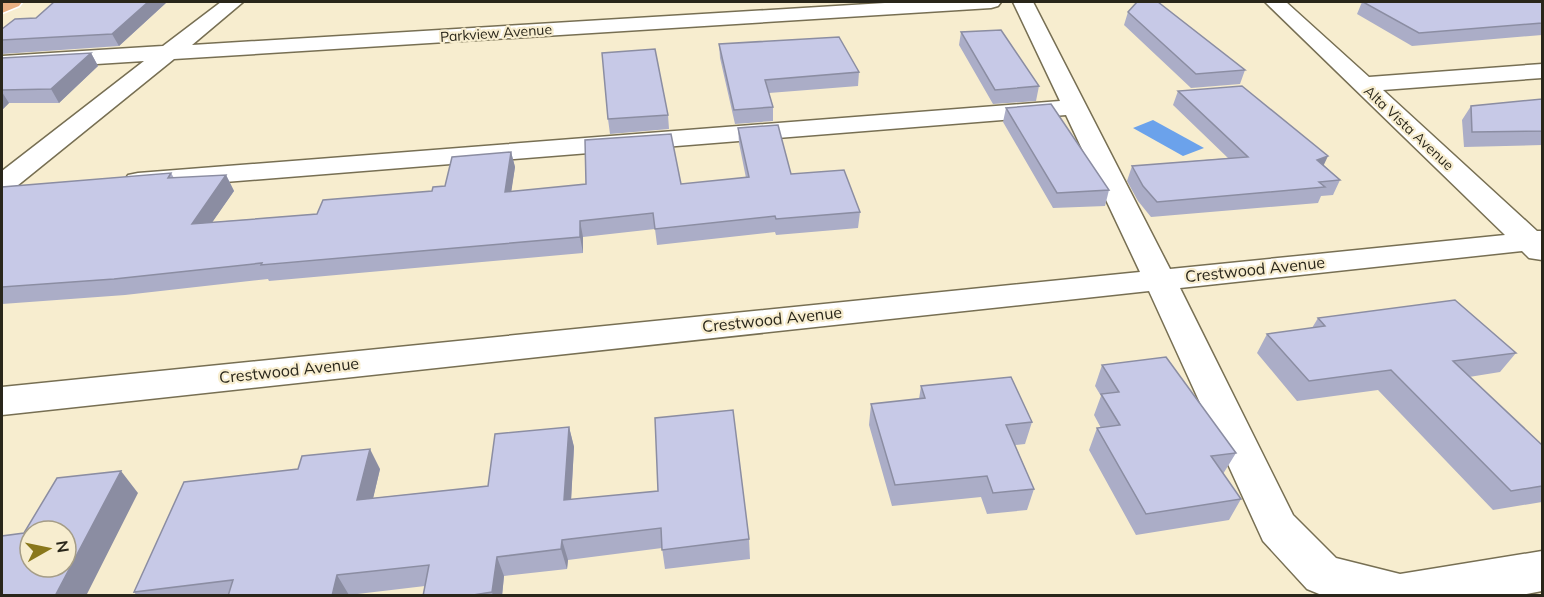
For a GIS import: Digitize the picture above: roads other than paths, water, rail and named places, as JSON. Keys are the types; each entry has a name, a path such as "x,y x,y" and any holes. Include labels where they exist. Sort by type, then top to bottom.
{"main road":[{"path":"2,7 12,2"}],"street":[{"path":"2,184 233,2"},
{"name":"Parkview Avenue","path":"2,63 991,2"},
{"path":"1023,2 1159,278 1278,528 1323,575 1400,595 1542,571"},
{"name":"Alta Vista Avenue","path":"1275,2 1538,245"},
{"path":"1363,85 1542,71"},
{"path":"109,183 1076,107"},
{"path":"2,192 37,189"},
{"name":"Crestwood Avenue","path":"2,401 1159,278 1538,245"}],"water":[{"path":"1153,120 1204,148 1183,156 1133,128"}]}
